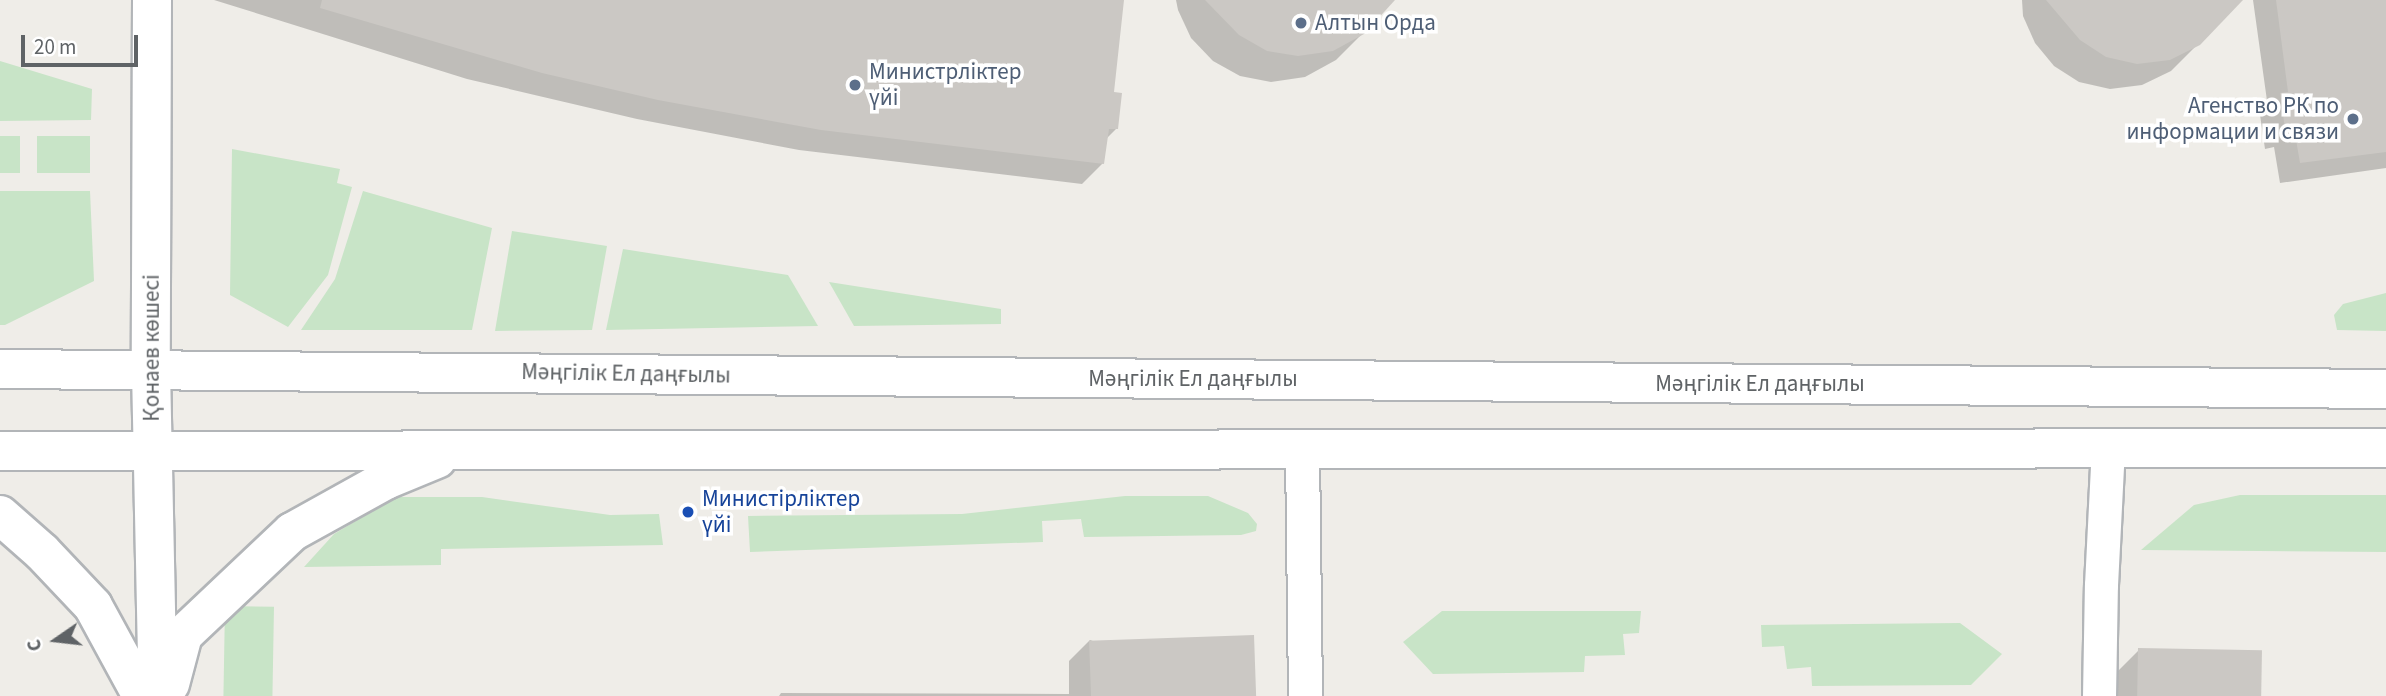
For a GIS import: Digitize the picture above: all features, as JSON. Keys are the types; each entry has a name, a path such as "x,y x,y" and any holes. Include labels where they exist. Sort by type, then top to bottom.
{"main road":[{"name":"Қонаев көшесі","path":"152,0 151,370 158,696"},
{"name":"Мәңгілік Ел даңғылы","path":"0,369 2386,389"},
{"path":"0,451 2386,448"},
{"path":"167,696 183,635 292,532 386,480 455,451"},
{"path":"0,515 42,552 93,606 142,696"}],"street":[{"path":"2099,696 2108,449"},
{"path":"1302,450 1306,696"}],"green space":[{"path":"0,61 92,89 91,120 0,121"},
{"path":"0,136 20,136 20,173 0,173"},
{"path":"37,136 90,136 90,173 37,173"},
{"path":"232,149 340,169 337,183 352,187 328,275 288,327 230,295"},
{"path":"0,191 90,191 94,281 5,325 0,325"},
{"path":"363,191 492,228 472,330 301,330 335,279"},
{"path":"512,231 607,246 592,330 495,331"},
{"path":"623,249 788,275 818,326 606,330"},
{"path":"829,282 1001,309 1001,324 854,326"},
{"path":"2386,293 2386,331 2337,330 2334,315 2343,304"},
{"path":"2240,495 2386,495 2386,552 2141,550 2194,505"},
{"path":"1125,496 1208,496 1248,513 1257,524 1256,531 1241,535 1084,537 1081,519 1042,521 1043,542 750,552 748,516 962,514"},
{"path":"396,497 482,497 610,515 659,514 663,545 441,549 441,565 304,567 334,534"},
{"path":"225,606 274,607 272,696 223,696"},
{"path":"1442,611 1641,611 1639,633 1623,634 1625,655 1585,656 1584,672 1433,674 1403,642"},
{"path":"1960,623 2002,654 1971,685 1812,686 1811,667 1787,669 1784,646 1762,647 1761,625"}],"building":[{"name":"Министрліктер үйі","path":"322,0 1124,0 1114,92 1122,93 1118,129 1109,129 1104,164 821,130 658,100 542,73 320,8"},
{"name":"Алтын Орда","path":"1205,0 1395,0 1364,34 1333,51 1298,56 1267,51 1239,35"},
{"path":"2046,0 2243,0 2200,45 2170,60 2137,64 2106,57 2080,40"},
{"path":"2276,0 2386,0 2386,152 2300,163 2294,128 2285,129 2280,93 2288,92"},
{"path":"1254,635 1256,696 1091,696 1089,641"},
{"path":"2138,648 2262,650 2261,696 2137,696"}],"place":[{"name":"Алтын Орда","path":"1301,23"},
{"name":"Министрліктер үйі","path":"855,85"},
{"name":"Агенство РК по информации и связи","path":"2353,119"},
{"name":"Министірліктер үйі","path":"688,512"}]}
